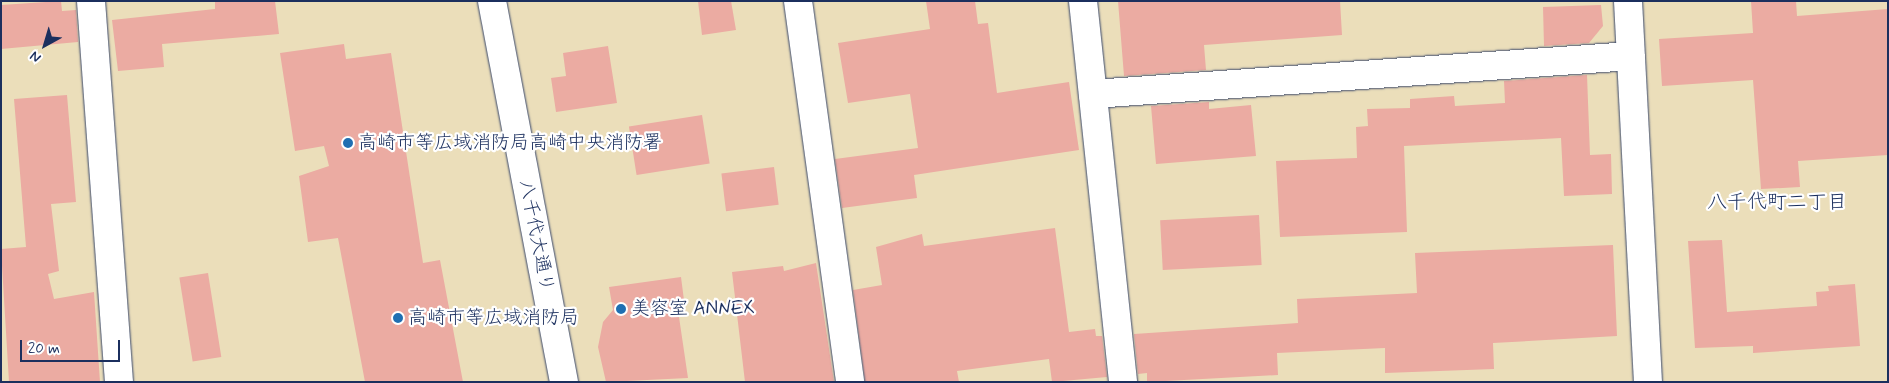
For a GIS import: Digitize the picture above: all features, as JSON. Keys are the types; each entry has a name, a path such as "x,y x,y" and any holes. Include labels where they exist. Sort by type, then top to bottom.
{"street":[{"path":"91,1 119,382"},
{"name":"八千代大通り","path":"492,1 564,382"},
{"path":"798,1 850,382"},
{"path":"1083,1 1123,382"},
{"path":"1628,1 1648,382"},
{"path":"1093,94 1631,56"}],"building":[{"path":"61,1 62,11 76,10 78,42 1,49 1,5"},
{"path":"215,1 275,1 279,34 162,44 164,67 118,71 112,20 215,9"},
{"path":"698,1 731,1 736,30 702,35"},
{"path":"926,1 975,1 978,24 988,23 997,93 1069,82 1079,150 914,175 917,198 842,208 835,159 918,148 910,94 848,103 838,43 930,29"},
{"path":"1118,1 1340,1 1342,35 1204,45 1206,70 1124,76"},
{"path":"1751,1 1796,1 1797,16 1888,9 1888,155 1798,161 1800,187 1761,189 1753,80 1662,86 1659,39 1753,33"},
{"path":"1601,5 1603,26 1589,43 1544,46 1543,7"},
{"path":"344,44 346,59 391,53 423,263 440,260 463,382 365,382 338,238 308,242 299,176 329,166 324,146 295,151 280,53"},
{"path":"608,46 617,103 556,112 551,78 566,76 563,53"},
{"path":"1587,75 1590,155 1611,154 1612,194 1564,196 1561,138 1404,146 1407,232 1280,237 1276,161 1357,158 1356,127 1368,126 1367,109 1410,108 1410,99 1454,96 1455,106 1505,103 1504,81"},
{"path":"67,95 76,202 51,204 59,271 48,274 54,299 94,292 100,382 9,382 1,249 26,247 14,99"},
{"path":"1209,102 1209,109 1251,105 1256,156 1156,164 1151,106"},
{"path":"702,115 710,163 637,175 629,127"},
{"path":"774,167 779,205 726,211 721,173"},
{"path":"1259,215 1262,265 1163,270 1160,220"},
{"path":"1055,228 1069,332 1095,329 1096,336 1102,336 1107,377 1052,382 1049,359 957,371 959,382 865,382 853,290 882,285 876,247 922,234 924,246"},
{"path":"1722,240 1727,312 1817,306 1816,292 1829,291 1828,286 1855,284 1860,346 1753,353 1753,346 1695,348 1688,241"},
{"path":"1613,245 1617,336 1493,343 1494,369 1385,373 1385,348 1277,353 1278,375 1147,382 1147,373 1138,374 1134,334 1298,323 1297,299 1417,293 1415,253"},
{"path":"816,263 834,382 745,382 732,272 783,266 784,271"},
{"path":"208,273 221,357 193,361 179,278"},
{"path":"681,277 686,316 679,317 688,378 606,382 598,347 603,322 613,310 609,287"}],"place":[{"name":"高崎市等広域消防局高崎中央消防署","path":"348,143"},
{"name":"美容室 ANNEX","path":"621,309"},
{"name":"高崎市等広域消防局","path":"398,318"}],"district":[{"name":"八千代町二丁目","path":"1777,202"}]}
